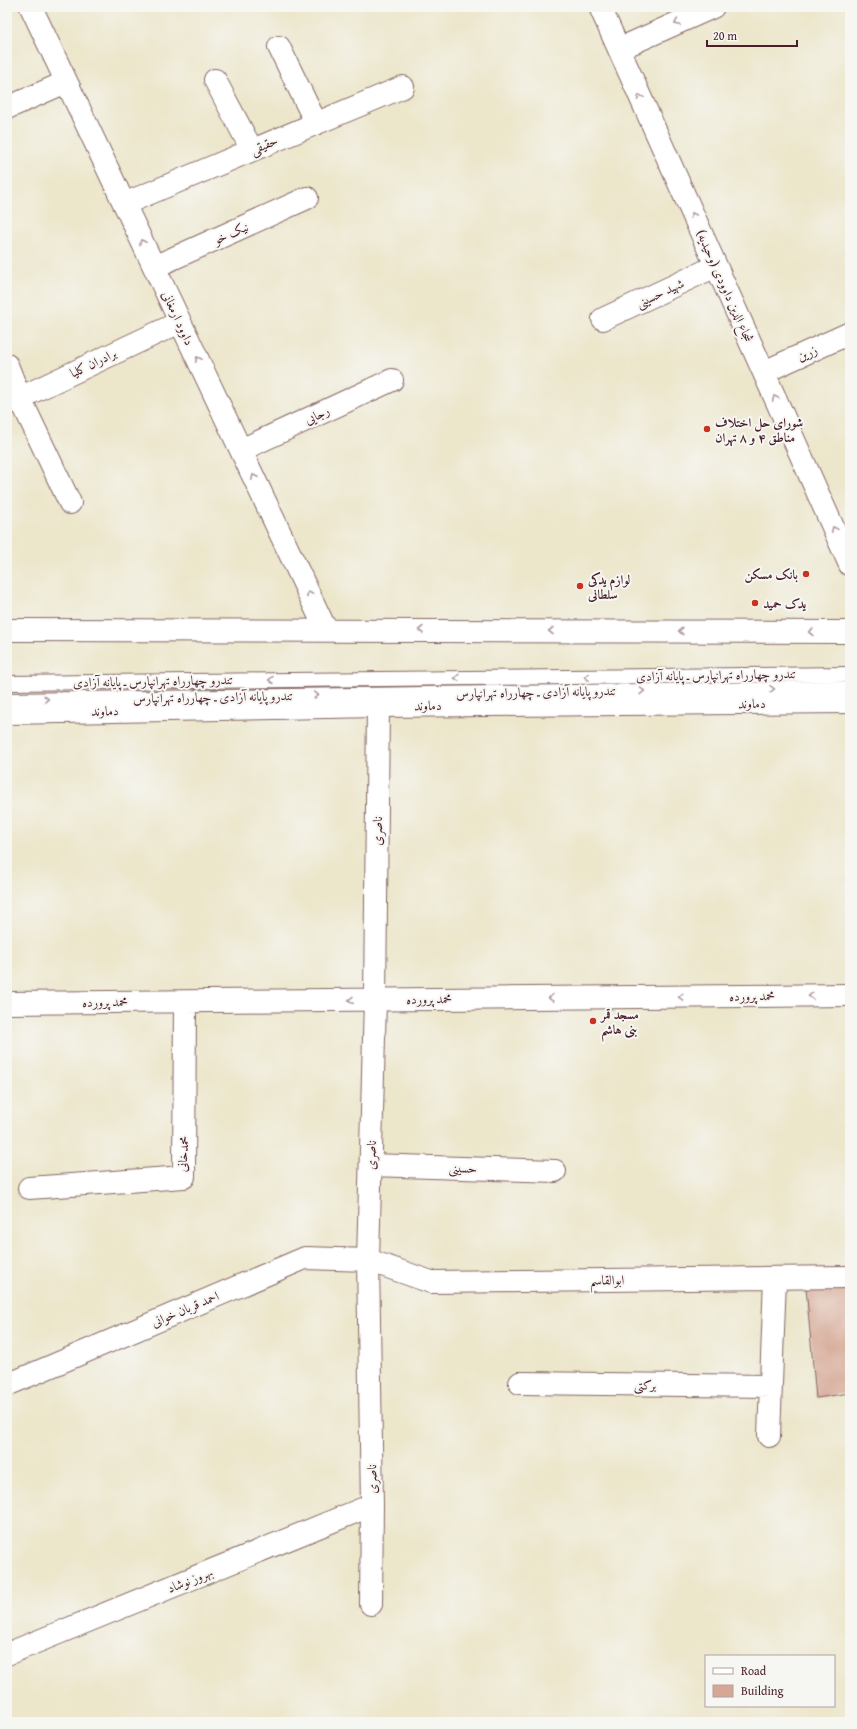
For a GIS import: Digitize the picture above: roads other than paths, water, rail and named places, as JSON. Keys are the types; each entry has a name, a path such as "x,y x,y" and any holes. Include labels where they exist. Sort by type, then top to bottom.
{"street":[{"name":"داوود ارمغانی","path":"31,7 326,630"},
{"name":"شجاع الدین داوودی (وحیدیه)","path":"600,7 850,565"},
{"path":"619,49 713,7"},
{"path":"280,47 316,123"},
{"path":"215,80 252,150"},
{"path":"7,108 66,82"},
{"name":"حقیقی","path":"124,204 403,87"},
{"name":"نیک خو","path":"154,268 307,198"},
{"name":"شهید حسینی","path":"603,320 716,266"},
{"name":"برادران کلیا","path":"14,401 180,322"},
{"name":"زرین","path":"764,372 850,333"},
{"path":"7,365 14,401 70,503"},
{"name":"رجایی","path":"241,450 392,380"},
{"path":"7,630 850,632"},
{"name":"دماوند","path":"7,713 378,706 850,702"},
{"name":"ناصری","path":"372,1604 368,1260 375,1000 378,706"},
{"name":"محمد پرورده","path":"7,1003 850,995"},
{"name":"محمدخانی","path":"29,1188 184,1177 185,1002"},
{"name":"حسینی","path":"371,1165 555,1170"},
{"name":"احمد قربان خوانی","path":"7,1385 305,1258 368,1260"},
{"name":"ابوالقاسم","path":"368,1260 431,1282 850,1278"},
{"path":"769,1436 775,1278"},
{"name":"برکتی","path":"520,1383 771,1386"},
{"name":"بهروز نوشاد","path":"7,1654 372,1505"}],"lane":[{"name":"تندرو چهارراه تهرانپارس ـ پایانه آزادی","path":"7,683 850,674"},
{"name":"تندرو پایانه آزادی ـ چهارراه تهرانپارس","path":"7,700 850,688"}],"place":[{"name":"شورای حل اختلاف مناطق ۴ و ۸ تهران","path":"707,429"},
{"name":"بانک مسکن","path":"806,574"},
{"name":"لوازم یدکی سلطانی","path":"580,586"},
{"name":"یدک حمید","path":"755,603"},
{"name":"مسجد قمر بنی هاشم","path":"593,1021"}]}
